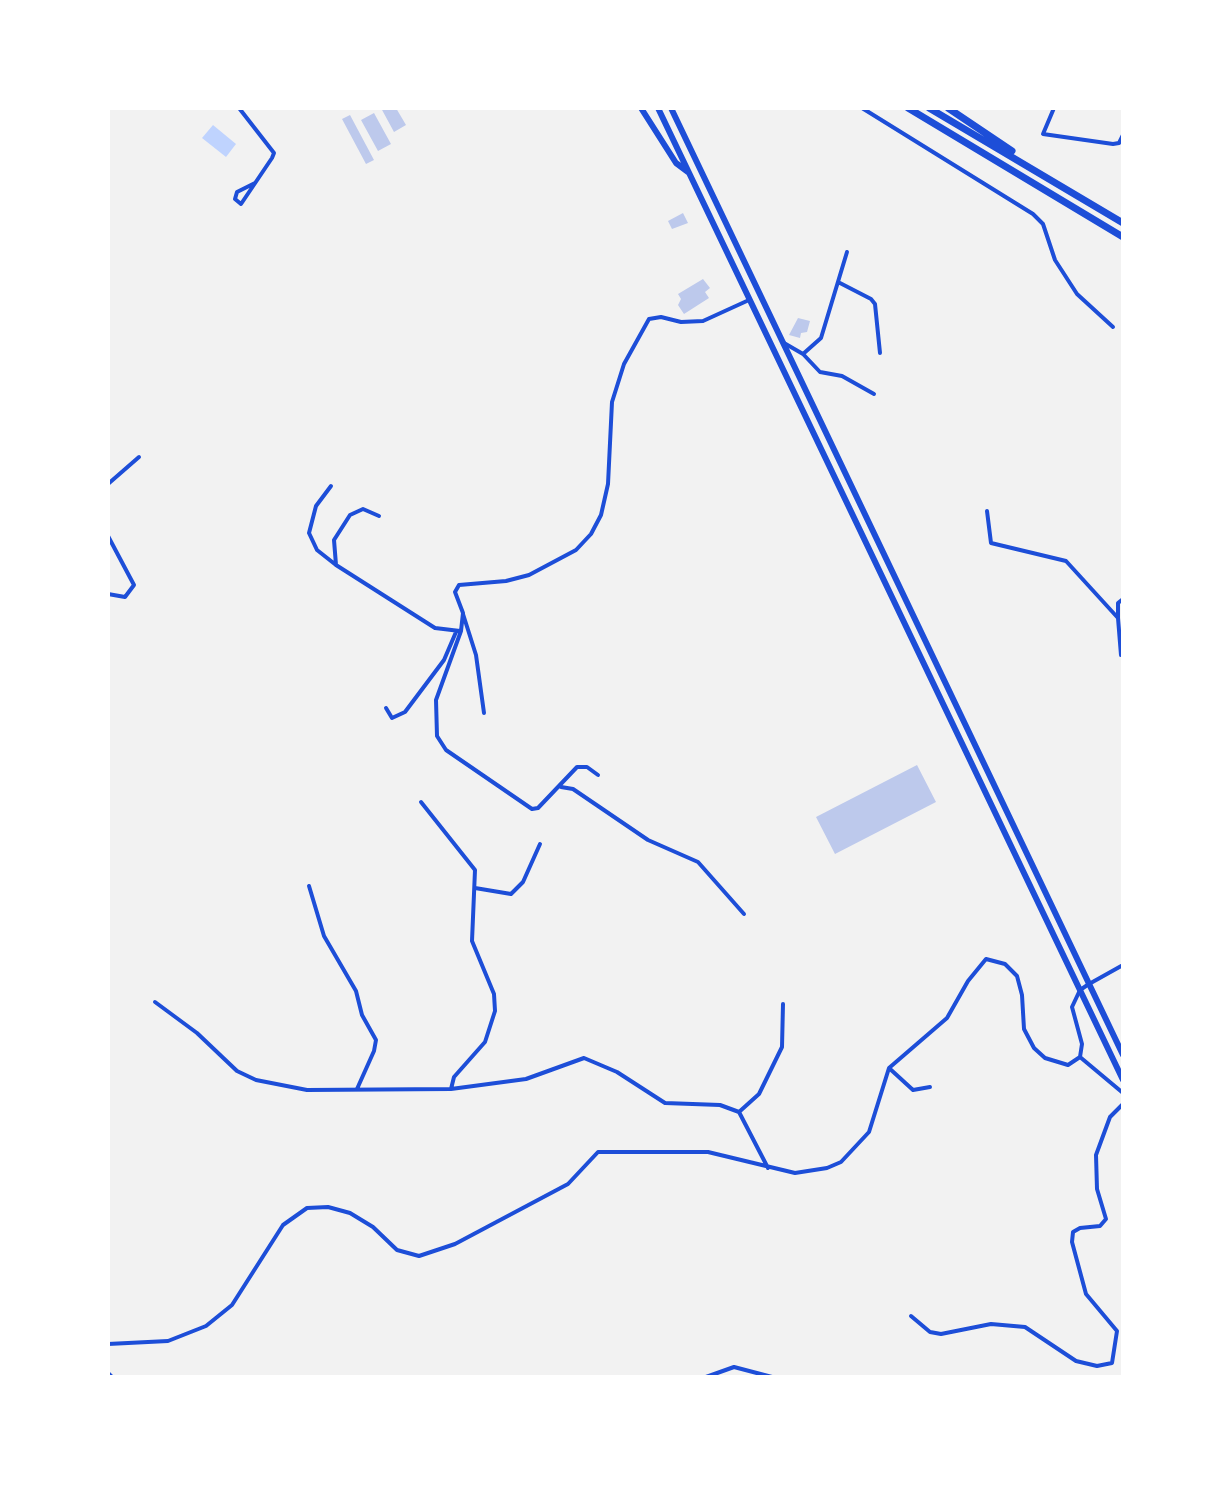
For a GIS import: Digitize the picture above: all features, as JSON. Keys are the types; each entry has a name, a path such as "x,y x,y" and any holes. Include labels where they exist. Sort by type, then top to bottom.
{"highway":[{"path":"641,108 676,163 691,174"},
{"path":"658,108 1123,1080"},
{"path":"671,108 1123,1055"},
{"path":"908,108 1123,237"},
{"path":"929,108 1123,223"},
{"path":"948,108 1063,186"}],"street":[{"path":"239,108 274,153 255,183 241,204 235,199 237,192 255,183"},
{"path":"862,108 1033,214 1043,224 1055,260 1077,294 1113,327"},
{"path":"1054,108 1043,134 1113,144 1119,143 1123,135"},
{"path":"803,354 821,338 847,252"},
{"path":"838,282 875,304 880,353"},
{"path":"484,713 476,655 455,592 459,585 506,581 529,575 576,550 591,534 601,515 608,484 612,402 624,364 649,319 661,317 681,322 703,321 751,300"},
{"path":"782,342 803,354 820,372 842,376 874,394"},
{"path":"108,484 139,457"},
{"path":"331,486 316,506 309,533 317,550 435,628 458,632"},
{"path":"336,565 334,540 350,515 363,509 379,516"},
{"path":"987,511 991,543 1066,561 1118,618"},
{"path":"108,536 134,585 125,597 108,594"},
{"path":"1121,655 1118,603 1123,599"},
{"path":"463,613 436,700 437,736 446,750 532,809 538,808 577,767 587,767 598,775"},
{"path":"386,708 392,718 405,712 444,660 458,632"},
{"path":"559,787 573,789 648,840 698,862 744,914"},
{"path":"421,802 475,870 472,941 494,994 495,1011 485,1042 454,1077 451,1089"},
{"path":"475,888 511,894 523,882 540,844"},
{"path":"309,886 324,936 356,991 362,1015 376,1040 356,1090"},
{"path":"108,1344 168,1341 206,1326 232,1305 283,1225 307,1208 328,1207 350,1213 373,1227 397,1250 419,1256 455,1244 568,1184 598,1152 708,1152 742,1158 769,1169 798,1173 841,1162 869,1132 889,1068 947,1018 968,981 990,958 1005,964 1017,976 1022,995 1024,1029 1034,1048 1045,1058 1068,1065 1080,1057 1082,1044 1072,1007 1080,990 1123,965"},
{"path":"155,1002 197,1033 237,1071 256,1080 307,1090 451,1089 526,1079 584,1058 617,1072 665,1103 720,1105 739,1112 769,1169"},
{"path":"739,1112 759,1094 782,1047 783,1004"},
{"path":"1080,1057 1123,1093"},
{"path":"889,1068 913,1090 930,1087"},
{"path":"911,1316 930,1332 941,1334 991,1324 1025,1327 1076,1361 1097,1366 1112,1363 1117,1331 1086,1294 1072,1242 1073,1232 1100,1226 1106,1219 1097,1189 1096,1155 1110,1117 1123,1104"},
{"path":"706,1377 734,1367 772,1377"}],"water":[{"path":"213,125 236,144 226,157 202,138"}],"building":[{"path":"381,108 396,108 406,125 394,132"},
{"path":"374,113 391,144 378,151 361,120"},
{"path":"350,115 374,160 366,164 342,119"},
{"path":"683,213 688,223 672,229 668,221"},
{"path":"703,279 710,288 705,292 709,298 684,314 678,305 681,299 678,294"},
{"path":"798,318 810,321 807,332 801,333 800,338 789,335"},
{"path":"917,765 936,802 835,854 816,817"}]}
